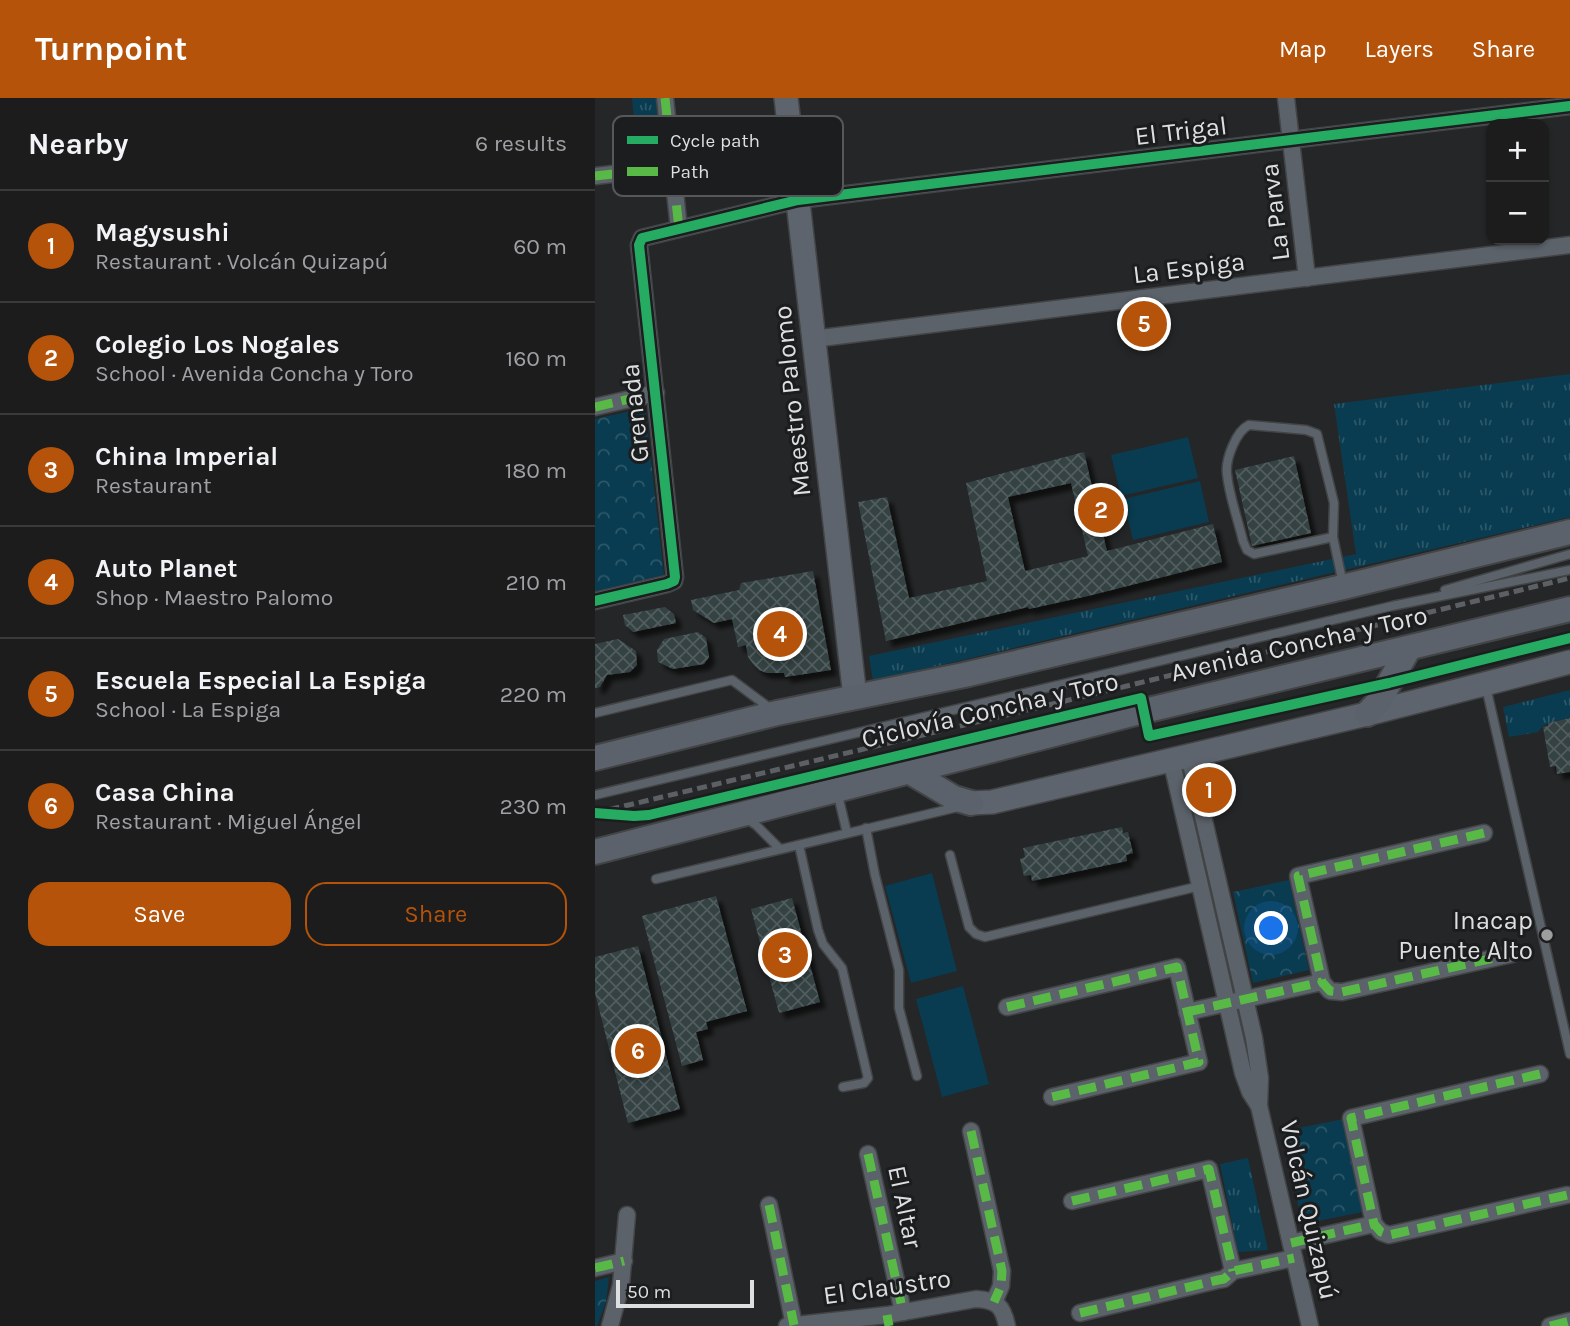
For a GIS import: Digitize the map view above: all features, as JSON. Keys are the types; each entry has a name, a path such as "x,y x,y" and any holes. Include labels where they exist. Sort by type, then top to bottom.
{"main road":[{"name":"Avenida Concha y Toro","path":"595,758 777,713 952,677 1570,532"},
{"name":"Avenida Concha y Toro","path":"595,852 1144,711 1570,609"},
{"path":"1367,714 1379,701 1409,648"},
{"path":"910,772 954,798 971,803"}],"street":[{"path":"665,98 667,116"},
{"name":"Maestro Palomo","path":"786,98 788,116"},
{"name":"La Parva","path":"1286,98 1307,278"},
{"name":"El Trigal","path":"843,195 1570,106"},
{"path":"595,176 613,174"},
{"path":"675,196 679,229"},
{"name":"Maestro Palomo","path":"798,196 855,697"},
{"name":"El Trigal","path":"640,240 798,200 831,196"},
{"name":"Grenada","path":"595,601 667,584 674,581 675,574 640,240"},
{"name":"La Espiga","path":"813,339 1570,245"},
{"path":"595,407 656,393"},
{"path":"971,803 992,802 1367,714 1570,662"},
{"name":"Volcán Quizapú","path":"1180,757 1200,886 1243,1073 1259,1106"},
{"name":"Volcán Quizapú","path":"1180,757 1245,999 1258,1057 1259,1106 1310,1326"},
{"path":"1484,833 1298,876 1322,982 1330,991 1342,992 1512,954"},
{"path":"1007,1007 1177,967 1199,1062 1052,1097"},
{"path":"1188,1012 1322,982"},
{"path":"1539,1074 1350,1118 1374,1224 1381,1232 1389,1235 1567,1195"},
{"path":"971,1130 1003,1276 1000,1291 993,1302 1003,1311 1007,1326"},
{"name":"El Altar","path":"868,1154 893,1318"},
{"path":"1072,1201 1209,1169 1233,1271"},
{"path":"769,1205 791,1326"},
{"path":"610,1326 624,1261 627,1215"},
{"path":"1080,1313 1224,1279 1233,1271 1374,1224"},
{"path":"595,1268 624,1261"},
{"name":"El Claustro","path":"791,1326 893,1318 976,1299 993,1302"},
{"path":"1550,1326 1570,1321"}],"lane":[{"path":"1333,537 1254,554 1247,550 1226,471 1235,438 1243,428 1249,425 1306,430 1317,434 1334,503 1333,537 1343,587"},
{"path":"1392,606 1570,554"},
{"path":"595,795 1392,606 1570,570"},
{"path":"595,713 732,680 777,713"},
{"path":"1485,684 1570,1054"},
{"path":"837,790 847,832"},
{"path":"656,879 971,803"},
{"path":"740,814 756,825 780,849"},
{"path":"866,828 899,970 898,1008 917,1076"},
{"path":"799,845 818,930 823,944 842,968 868,1078 864,1083 843,1087"},
{"path":"950,855 969,926 975,934 985,937 1200,886"}],"green space":[{"path":"632,98 660,98 662,116 634,116"},
{"path":"1570,374 1570,517 873,681 869,656 1356,554 1334,404"},
{"path":"645,408 664,575 595,592 595,419"},
{"path":"1188,437 1198,478 1121,496 1111,455"},
{"path":"1200,481 1209,522 1133,540 1123,499"},
{"path":"1570,690 1570,718 1548,724 1538,732 1509,737 1503,707"},
{"path":"932,873 957,971 911,983 885,886"},
{"path":"1289,880 1309,970 1253,983 1233,892"},
{"path":"963,986 989,1084 942,1097 916,999"},
{"path":"1344,1119 1363,1212 1302,1224 1283,1131"},
{"path":"1248,1158 1268,1250 1238,1252 1220,1164"},
{"path":"609,1277 606,1302 595,1326 595,1281"}],"building":[{"path":"1084,452 1107,551 1213,524 1222,562 1088,596 1029,609 1028,607 886,641 858,502 887,497 909,598 987,581 966,483","holes":["1071,483 1088,556 1025,571 1008,497"]},
{"path":"1294,456 1311,533 1252,546 1235,470"},
{"path":"813,571 831,670 785,677 784,673 759,670 748,657 746,645 738,647 732,619 714,623 693,610 691,600 739,590 741,583"},
{"path":"665,607 674,614 676,623 633,632 625,625 623,615"},
{"path":"698,632 706,638 709,657 704,664 673,669 658,662 657,650 664,639"},
{"path":"618,639 636,651 637,665 630,672 607,675 600,687 595,688 595,644"},
{"path":"1570,718 1570,772 1557,774 1556,766 1550,767 1543,727 1548,726 1548,723"},
{"path":"1122,827 1123,833 1128,832 1133,853 1126,855 1127,861 1032,881 1031,875 1024,876 1020,859 1025,857 1023,848"},
{"path":"716,896 747,1011 706,1022 708,1029 696,1032 703,1060 682,1066 642,916"},
{"path":"792,898 820,1002 779,1013 751,909"},
{"path":"638,946 680,1109 628,1123 595,993 595,957"}],"railway":[{"path":"595,813 1570,578"}],"marked path":[{"path":"665,98 667,116"},
{"path":"595,176 613,174"},
{"path":"675,196 679,229"},
{"path":"595,407 656,393"},
{"path":"1484,833 1298,876 1322,982 1330,991 1342,992 1512,954"},
{"path":"1007,1007 1177,967 1199,1062 1052,1097"},
{"path":"1187,1012 1322,982"},
{"path":"1540,1074 1351,1118 1374,1224 1381,1232 1389,1235 1567,1195"},
{"path":"971,1131 1002,1271 1001,1286 994,1302"},
{"path":"868,1154 903,1312"},
{"path":"1072,1201 1209,1169 1233,1271"},
{"path":"769,1205 794,1325"},
{"path":"1291,1243 1374,1224"},
{"path":"1080,1313 1224,1279 1233,1271 1294,1258"},
{"path":"595,1268 624,1261"},
{"path":"887,1315 889,1326"},
{"path":"1550,1326 1570,1321"}],"cycle path":[{"path":"843,195 1570,106"},
{"path":"595,601 667,584 674,581 675,577 639,245 642,238 798,200 831,196"},
{"name":"Ciclovía Concha y Toro","path":"595,813 649,815 1141,698 1149,736 1389,683 1570,638"}],"place":[{"name":"Escuela Especial La Espiga","path":"1144,324"},
{"name":"Colegio Los Nogales","path":"1101,510"},
{"name":"Auto Planet","path":"780,634"},
{"name":"Magysushi","path":"1209,790"},
{"name":"Inacap Puente Alto","path":"1547,935"},
{"name":"China Imperial","path":"785,955"},
{"name":"Casa China","path":"638,1051"}]}
